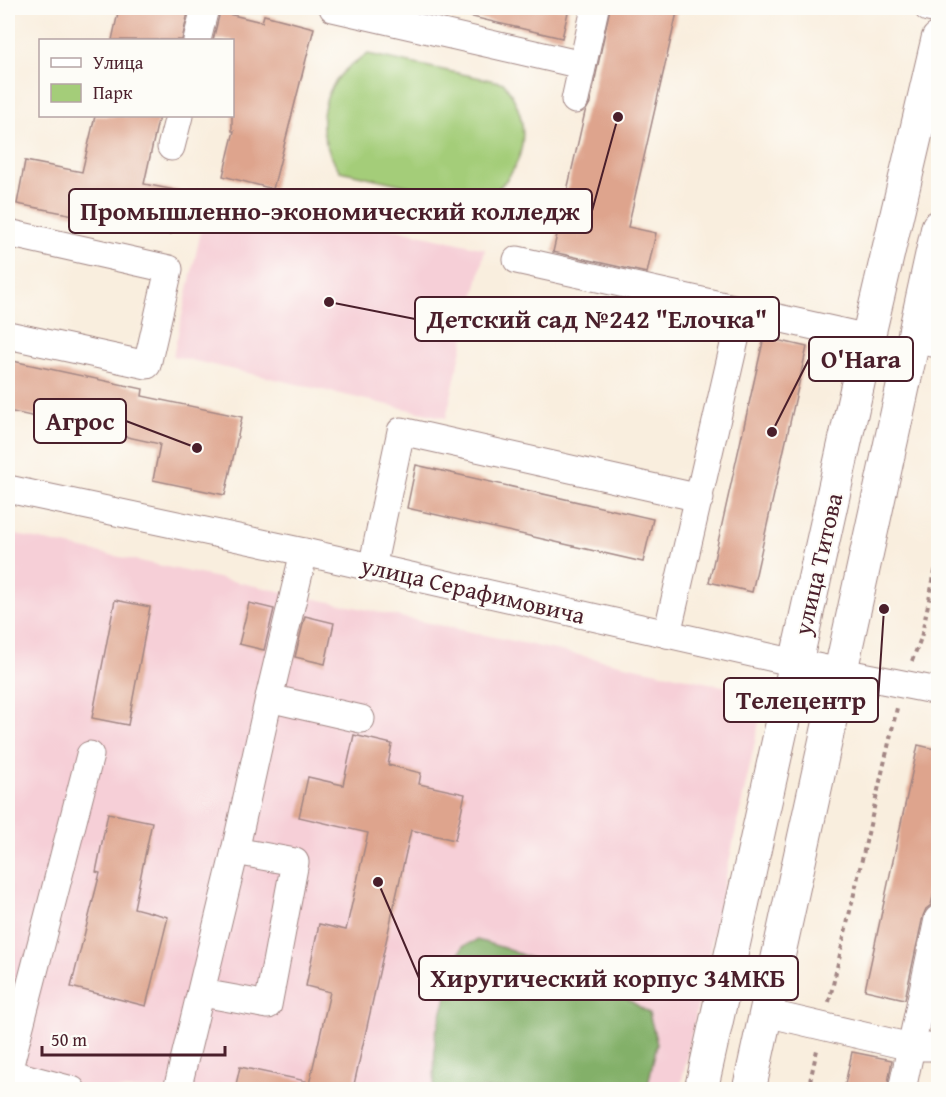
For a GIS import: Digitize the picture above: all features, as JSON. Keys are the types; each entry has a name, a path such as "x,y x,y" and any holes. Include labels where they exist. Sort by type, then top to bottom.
{"main road":[{"name":"улица Титова","path":"701,1089 868,338 939,39"},
{"name":"улица Титова","path":"749,1089 840,671 926,342 939,227"}],"street":[{"path":"197,39 206,8"},
{"path":"333,8 582,65"},
{"path":"575,100 595,8"},
{"path":"928,8 939,10"},
{"path":"171,147 179,117"},
{"path":"8,233 169,269 147,365 8,335"},
{"path":"517,260 868,338"},
{"path":"667,634 742,310"},
{"path":"372,568 401,431 700,498"},
{"name":"улица Серафимовича","path":"8,489 304,552 796,663 939,691"},
{"path":"177,1089 236,851 304,552"},
{"path":"269,698 361,719"},
{"path":"72,1089 8,1073 90,754"},
{"path":"202,993 268,1005 295,862 236,851"},
{"path":"902,1089 939,920"},
{"path":"766,1013 911,1047 939,1047"}],"path":[{"path":"808,1089 903,683 921,638 939,557"}],"shaded area":[{"path":"211,187 485,249 446,418 173,356"},
{"path":"8,533 765,695 680,1089 8,1090"}],"green space":[{"path":"368,54 504,83 514,100 523,133 516,164 508,178 496,191 480,202 340,171 330,154 325,138 323,121 325,105 330,90 339,77 352,64"},
{"path":"477,940 504,948 617,992 649,1013 657,1044 647,1089 434,1089 435,1036 458,955 463,946"}],"building":[{"path":"119,8 189,8 182,39 112,39"},
{"path":"465,8 569,8 562,38 464,15"},
{"path":"610,8 678,8 628,227 656,233 647,273 553,252 585,112 590,103"},
{"path":"220,12 262,22 264,15 314,28 273,189 223,176 234,131 232,131 232,117 234,117 234,39 213,39"},
{"path":"95,117 159,117 144,184 180,191 171,234 17,204 25,161 82,172"},
{"path":"764,337 807,347 752,592 709,582"},
{"path":"8,360 143,389 142,396 242,417 225,495 153,480 160,444 8,411"},
{"path":"416,465 653,519 643,562 407,508"},
{"path":"115,600 150,607 128,725 92,718"},
{"path":"249,603 274,609 264,650 239,644"},
{"path":"305,616 334,623 325,664 295,657"},
{"path":"354,735 392,744 388,765 421,773 419,784 465,794 455,840 411,830 353,1089 308,1089 330,992 306,986 319,924 346,930 368,833 299,817 308,777 343,785"},
{"path":"918,745 939,750 939,872 931,905 923,916 905,999 865,990"},
{"path":"108,813 152,822 134,908 168,917 146,1006 71,987 100,873 96,872"},
{"path":"852,1052 892,1060 887,1089 844,1089"},
{"path":"240,1067 306,1081 305,1089 235,1089"}],"place":[{"name":"Промышленно-экономический колледж","path":"618,117"},
{"name":"Детский сад №242 \"Елочка\"","path":"329,302"},
{"name":"O'Hara","path":"772,432"},
{"name":"Агрос","path":"197,448"},
{"name":"Телецентр","path":"884,609"},
{"name":"Хиругический корпус 34МКБ","path":"378,882"}]}
